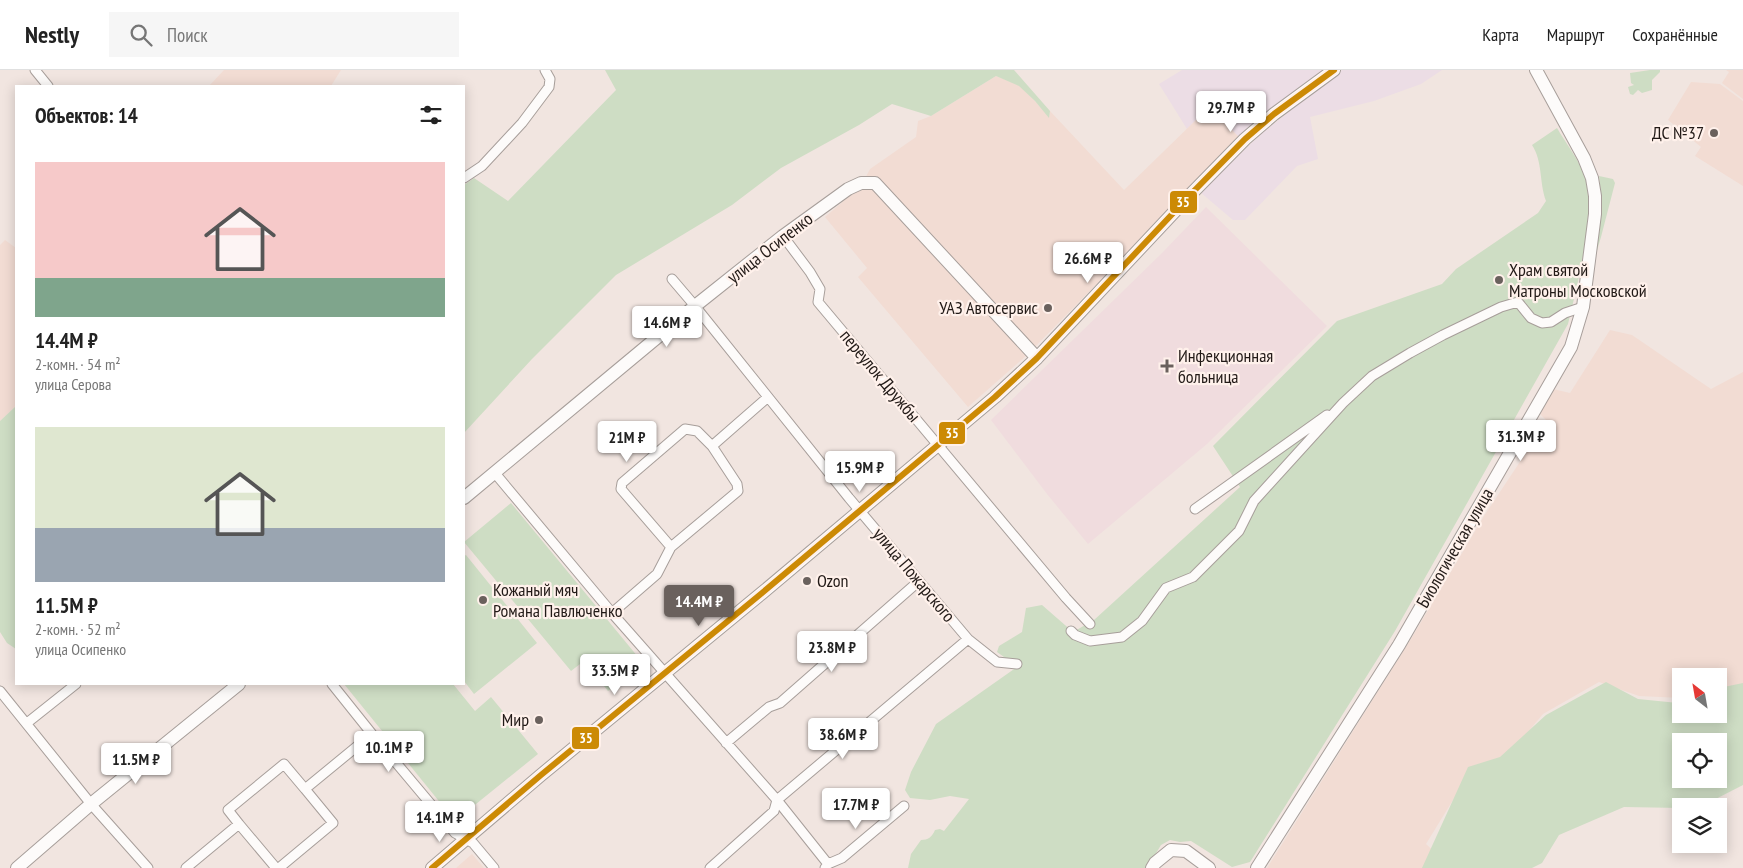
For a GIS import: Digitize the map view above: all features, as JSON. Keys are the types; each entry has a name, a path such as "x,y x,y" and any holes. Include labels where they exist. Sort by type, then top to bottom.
{"street":[{"path":"35,70 47,85"},
{"path":"465,177 482,166 522,123 548,87 550,79 545,70"},
{"path":"432,868 995,397 1038,358 1245,139 1274,114 1334,70"},
{"name":"Биологическая улица","path":"1257,868 1399,644 1572,347 1582,307 1595,214 1595,196 1592,178 1584,158 1536,70"},
{"name":"улица Осипенко","path":"465,497 695,306 783,236 848,189 862,183 875,183 1038,358"},
{"name":"переулок Дружбы","path":"783,236 810,272 820,289 818,302 1090,624"},
{"name":"улица Пожарского","path":"672,279 860,511 968,639 997,662 1017,664"},
{"path":"1071,632 1090,641 1106,640 1122,636 1142,621 1166,588 1193,576 1239,531 1254,501 1344,403 1372,376 1410,353 1501,307 1518,302 1531,318 1542,323 1551,322 1565,313 1582,307"},
{"path":"712,446 768,397"},
{"path":"1195,509 1344,403"},
{"path":"612,613 657,574 671,547 738,491 737,484 712,446 697,431 685,429 622,483 621,489 671,547"},
{"path":"494,472 612,613 777,800 826,866 842,858 904,806"},
{"path":"726,743 769,707 780,703 919,581"},
{"path":"710,868 774,811 777,800 968,639"},
{"path":"27,723 75,685"},
{"path":"17,868 91,804 238,685"},
{"path":"333,685 454,833 473,842 494,868"},
{"path":"0,691 91,804 148,868"},
{"path":"305,789 372,734"},
{"path":"284,764 305,789 333,823 277,868 228,810 284,764"},
{"path":"186,868 239,824"},
{"path":"1152,868 1155,863 1171,850 1186,851 1209,868"}],"shaded area":[{"path":"224,70 341,70 332,85 210,85"},
{"path":"1182,70 1326,70 1240,138 1200,116 1187,129 1159,84"},
{"path":"1342,70 1442,70 1421,84 1374,101 1310,117 1318,159 1297,166 1245,220 1233,220 1200,192 1262,133"},
{"path":"1726,70 1743,70 1743,99 1722,83 1729,72"},
{"path":"996,76 1019,85 1049,117 1050,111 1124,190 1200,116 1215,113 1240,138 1027,355 968,407 858,277 867,268 825,217 861,186 870,169 916,137 918,121 931,116"},
{"name":"ДС №37","path":"1691,82 1720,84 1743,101 1743,186 1695,156 1701,147 1668,120"},
{"name":"Инфекционная больница","path":"1206,207 1327,326 1207,444 1088,544 991,420 1162,253"},
{"path":"5,240 15,247 15,407 0,421 0,245"},
{"path":"1610,330 1632,335 1711,389 1743,372 1743,687 1728,690 1728,668 1672,668 1672,698 1639,696 1599,682 1543,714 1503,762 1472,769 1426,844 1452,868 1267,868 1411,639 1484,516 1547,421 1540,414 1553,389 1570,393"},
{"path":"472,854 484,868 456,868"}],"green space":[{"path":"605,70 1014,70 1050,111 1049,118 1019,86 996,76 931,116 892,104 859,125 781,168 732,205 616,275 532,359 465,432 465,184 474,178 508,201 616,90"},
{"path":"1660,70 1652,80 1652,90 1642,93 1638,90 1633,95 1630,94 1628,87 1634,85 1631,83 1630,73"},
{"path":"1557,128 1582,169 1587,190 1587,228 1568,324 1395,631 1250,862 1232,867 1191,841 1180,842 1170,840 1161,845 1147,868 908,868 911,854 921,840 930,838 935,830 940,829 944,831 969,799 950,796 930,800 910,798 905,790 911,772 936,724 1017,667 1021,660 1011,662 997,652 999,646 1022,632 1026,608 1042,605 1073,632 1094,620 1240,487 1213,446 1337,321 1442,284 1456,269 1538,213 1546,201 1538,158 1532,145"},
{"path":"1599,176 1613,179 1615,183 1596,254 1601,206"},
{"path":"15,407 15,648 7,643 0,632 0,421"},
{"path":"511,503 643,663 608,691 584,661 571,671 465,541"},
{"name":"Кожаный мяч Романа Павлюченко","path":"465,556 537,643 474,694 465,682"},
{"path":"1606,682 1638,699 1672,702 1672,723 1727,723 1728,686 1743,683 1743,785 1718,798 1672,798 1672,808 1624,807 1559,835 1542,863 1532,868 1422,868 1468,767 1500,757 1546,715"},
{"path":"345,685 454,685 475,711 491,697 538,754 455,821"}],"transit line":[{"name":"35","path":"432,868 995,397 1037,358 1245,139 1274,114 1334,70"}],"place":[{"name":"ДС №37","path":"1714,133"},
{"name":"Храм святой Матроны Московской","path":"1499,280"},
{"name":"УАЗ Автосервис","path":"1048,308"},
{"name":"Инфекционная больница","path":"1167,366"},
{"name":"Ozon","path":"807,581"},
{"name":"Кожаный мяч Романа Павлюченко","path":"483,600"},
{"name":"Мир","path":"539,720"}]}
